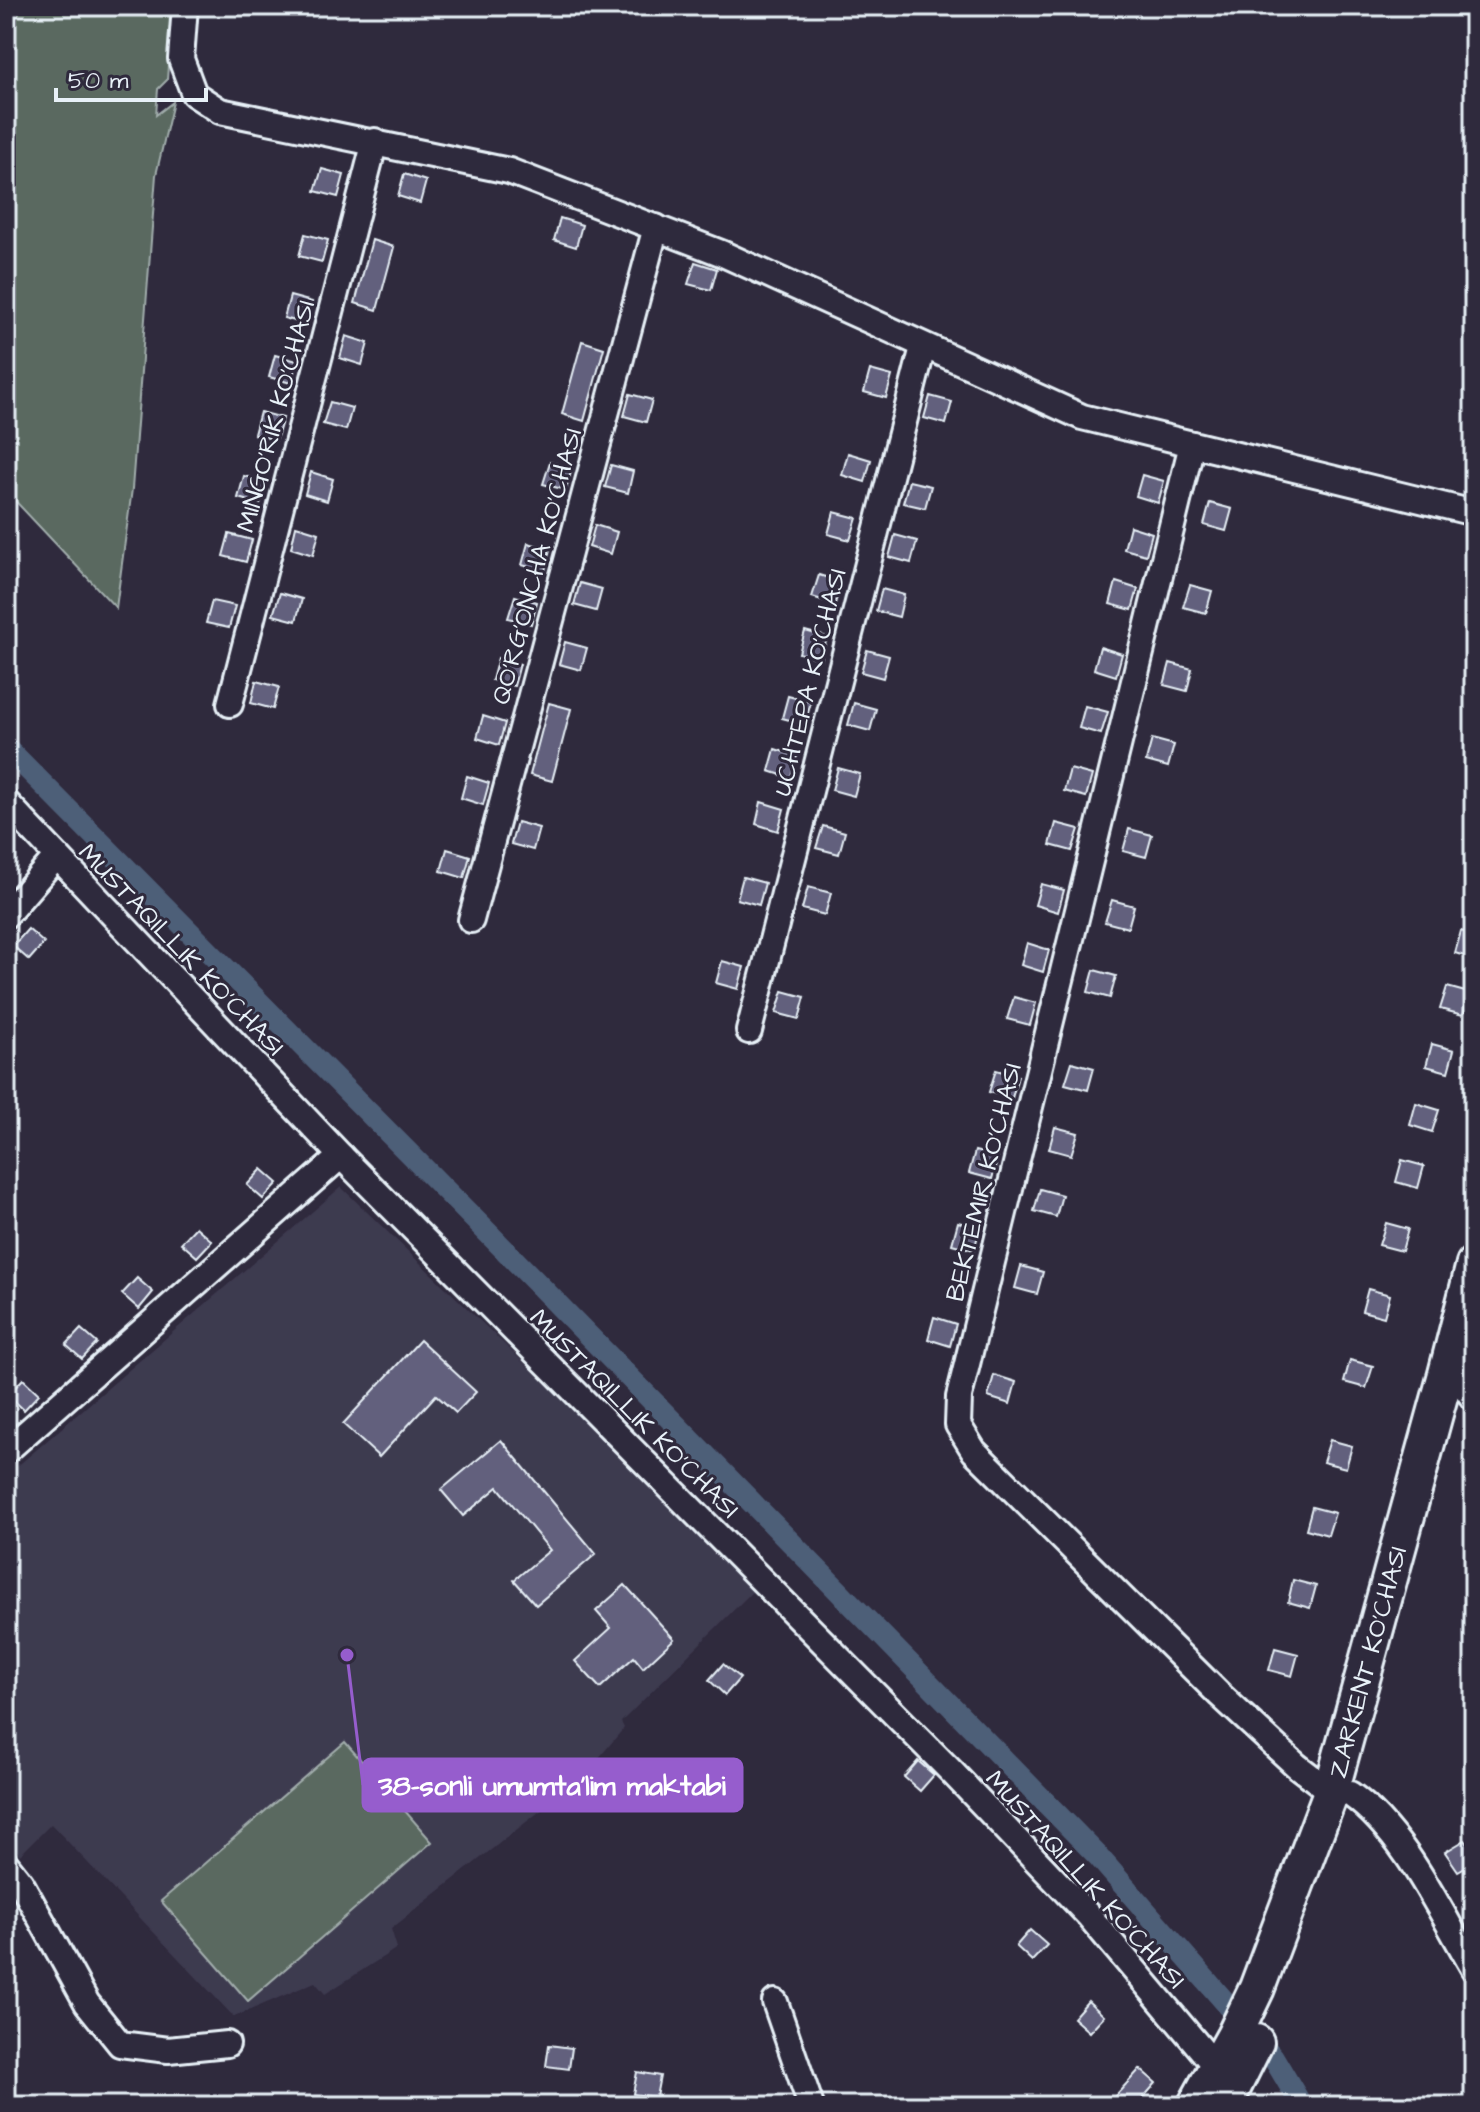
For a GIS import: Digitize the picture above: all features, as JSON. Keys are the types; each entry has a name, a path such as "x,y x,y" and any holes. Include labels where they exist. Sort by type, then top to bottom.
{"main road":[{"name":"ZARKENT KO'CHASI","path":"1340,1793 1474,1264"},
{"name":"ZARKENT KO'CHASI","path":"1195,2106 1236,2070 1268,1992 1340,1793 1466,1389 1474,1319"}],"street":[{"path":"185,6 181,59 194,94 220,111 509,171 721,253 1082,417 1474,513"},
{"name":"MINGO'RIK KO'CHASI","path":"230,704 375,141"},
{"name":"QO'RG'ONCHA KO'CHASI","path":"471,920 656,227"},
{"name":"UCHTEPA KO'CHASI","path":"749,1031 923,347"},
{"name":"BEKTEMIR KO'CHASI","path":"1192,444 959,1397 958,1425 974,1451 1220,1695 1297,1766 1371,1811 1402,1846 1474,1969"},
{"name":"MUSTAQILLIK KO'CHASI","path":"6,802 341,1156 951,1771 1236,2070"},
{"path":"6,915 56,857"},
{"path":"6,1451 341,1156"},
{"path":"6,1864 21,1883 87,2003 120,2044 168,2050 227,2044"},
{"path":"775,2002 811,2106"}],"shaded area":[{"path":"341,1187 757,1587 621,1722 624,1728 582,1778 391,1929 397,1948 325,1994 315,1982 234,2017 51,1824 20,1855 6,1834 6,1476"}],"green space":[{"path":"6,6 172,6 167,80 158,89 156,115 173,102 156,175 132,489 116,608 6,491"},
{"path":"345,1742 432,1842 248,2001 161,1901"}],"building":[{"path":"322,169 344,175 338,197 315,191"},
{"path":"404,174 426,181 420,203 398,196"},
{"path":"560,218 582,225 576,247 554,240"},
{"path":"305,234 328,240 322,262 299,256"},
{"path":"372,240 394,247 377,310 355,303"},
{"path":"695,262 717,269 711,290 688,284"},
{"path":"290,296 312,302 306,324 284,318"},
{"path":"346,336 368,343 362,365 340,358"},
{"path":"582,341 604,348 584,421 562,414"},
{"path":"275,355 297,361 291,383 269,377"},
{"path":"870,370 892,376 886,398 864,392"},
{"path":"630,394 652,400 646,422 624,416"},
{"path":"930,396 952,402 946,424 924,418"},
{"path":"330,402 352,408 346,430 323,424"},
{"path":"260,412 283,418 276,440 254,434"},
{"path":"848,453 871,460 865,482 842,475"},
{"path":"550,462 572,468 566,490 543,484"},
{"path":"611,465 633,471 628,493 605,487"},
{"path":"311,472 333,479 327,501 305,494"},
{"path":"1142,475 1164,481 1158,503 1136,496"},
{"path":"244,476 266,482 260,504 238,498"},
{"path":"909,481 931,486 925,508 903,503"},
{"path":"1210,503 1232,509 1226,531 1204,525"},
{"path":"834,512 857,518 850,540 828,534"},
{"path":"595,525 617,532 611,554 589,547"},
{"path":"296,526 319,533 313,555 291,548"},
{"path":"1130,526 1152,533 1146,555 1124,549"},
{"path":"229,534 252,540 246,562 223,556"},
{"path":"895,535 917,541 911,563 889,557"},
{"path":"528,543 550,549 545,571 522,565"},
{"path":"819,575 841,582 835,604 812,597"},
{"path":"1116,582 1138,589 1132,610 1110,604"},
{"path":"580,583 602,589 596,611 574,605"},
{"path":"1190,585 1212,591 1206,613 1183,607"},
{"path":"882,589 904,595 899,617 876,611"},
{"path":"280,593 302,599 296,621 273,615"},
{"path":"515,596 537,602 531,624 508,618"},
{"path":"212,601 235,606 229,628 206,623"},
{"path":"805,631 827,637 821,659 799,653"},
{"path":"565,642 587,648 581,670 559,664"},
{"path":"1100,647 1122,654 1116,676 1094,669"},
{"path":"867,650 889,656 883,678 861,672"},
{"path":"498,658 520,664 514,686 492,680"},
{"path":"1170,663 1192,669 1187,691 1164,685"},
{"path":"256,681 279,687 273,709 251,703"},
{"path":"788,696 811,702 805,724 782,718"},
{"path":"549,703 571,709 552,781 530,775"},
{"path":"854,703 876,709 870,731 848,725"},
{"path":"1085,706 1108,712 1101,734 1079,728"},
{"path":"483,716 505,723 499,745 477,738"},
{"path":"1152,739 1174,745 1168,767 1146,761"},
{"path":"775,749 797,756 791,778 769,771"},
{"path":"838,768 860,774 854,796 832,790"},
{"path":"1070,769 1092,775 1086,797 1064,791"},
{"path":"467,776 489,783 483,805 461,798"},
{"path":"761,802 784,809 778,831 756,824"},
{"path":"517,822 539,828 533,850 511,844"},
{"path":"1056,823 1079,829 1072,851 1050,845"},
{"path":"823,826 845,832 839,854 816,848"},
{"path":"1129,829 1152,835 1146,857 1123,851"},
{"path":"447,849 470,856 464,878 441,871"},
{"path":"743,877 765,883 759,905 737,899"},
{"path":"1041,884 1064,890 1058,912 1035,905"},
{"path":"808,887 831,893 825,915 802,909"},
{"path":"1112,900 1134,906 1128,928 1105,922"},
{"path":"28,929 44,943 29,960 13,946"},
{"path":"1461,931 1474,935 1474,959 1455,953"},
{"path":"1027,943 1049,950 1043,972 1021,965"},
{"path":"722,961 744,967 738,989 716,983"},
{"path":"1094,970 1116,976 1110,998 1088,992"},
{"path":"1447,987 1469,993 1463,1015 1440,1009"},
{"path":"783,991 805,997 799,1019 776,1013"},
{"path":"1014,997 1036,1003 1030,1025 1007,1019"},
{"path":"1432,1044 1454,1050 1448,1072 1426,1066"},
{"path":"1072,1062 1094,1068 1088,1090 1065,1084"},
{"path":"996,1070 1018,1076 1012,1098 989,1092"},
{"path":"1416,1103 1439,1110 1432,1132 1410,1125"},
{"path":"1055,1127 1078,1133 1071,1155 1049,1149"},
{"path":"975,1151 998,1157 992,1179 969,1173"},
{"path":"1402,1160 1424,1166 1418,1188 1396,1182"},
{"path":"262,1169 278,1183 263,1199 247,1185"},
{"path":"1040,1189 1062,1195 1056,1217 1034,1211"},
{"path":"958,1222 980,1228 974,1250 952,1244"},
{"path":"1386,1223 1408,1229 1402,1251 1379,1245"},
{"path":"196,1227 212,1241 197,1257 181,1243"},
{"path":"1021,1266 1043,1272 1037,1294 1015,1288"},
{"path":"137,1278 153,1292 139,1309 122,1294"},
{"path":"1368,1289 1390,1295 1384,1317 1362,1311"},
{"path":"934,1317 956,1324 950,1346 928,1339"},
{"path":"81,1329 97,1343 82,1359 66,1345"},
{"path":"420,1340 476,1392 456,1413 436,1395 379,1457 343,1424"},
{"path":"1350,1360 1373,1366 1366,1388 1344,1382"},
{"path":"994,1375 1016,1382 1010,1404 988,1397"},
{"path":"23,1379 39,1394 24,1410 8,1395"},
{"path":"501,1440 596,1554 536,1605 514,1580 550,1550 498,1487 463,1516 441,1490"},
{"path":"1330,1440 1352,1446 1346,1468 1323,1462"},
{"path":"1312,1507 1335,1513 1328,1535 1306,1529"},
{"path":"1293,1580 1316,1586 1310,1608 1288,1602"},
{"path":"625,1585 674,1639 643,1668 634,1657 600,1688 575,1661 611,1628 596,1611"},
{"path":"1275,1648 1298,1654 1292,1676 1269,1670"},
{"path":"723,1664 740,1678 725,1695 709,1680"},
{"path":"918,1761 934,1775 920,1791 904,1777"},
{"path":"1465,1840 1474,1854 1474,1862 1458,1871 1445,1852"},
{"path":"1030,1930 1047,1945 1032,1961 1016,1946"},
{"path":"1088,2001 1104,2016 1089,2032 1073,2018"},
{"path":"549,2045 572,2048 569,2069 546,2066"},
{"path":"1140,2069 1156,2083 1136,2106 1106,2106"},
{"path":"637,2072 660,2076 656,2097 633,2094"}],"waterway":[{"path":"6,747 490,1235 1098,1856 1273,2057 1302,2106"}],"place":[{"name":"38-sonli umumta'lim maktabi","path":"347,1655"}]}
